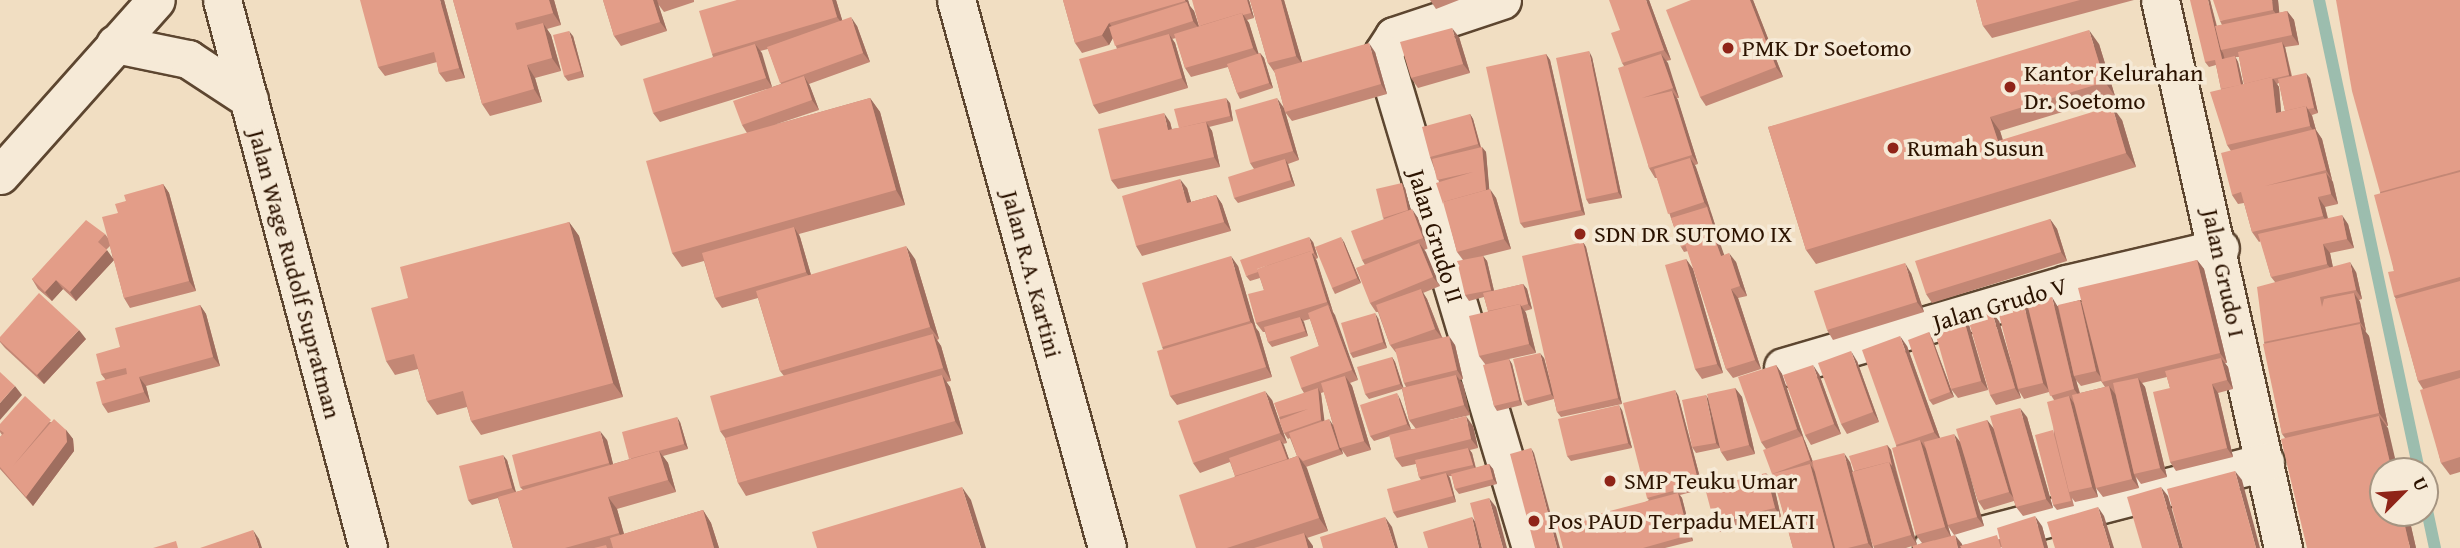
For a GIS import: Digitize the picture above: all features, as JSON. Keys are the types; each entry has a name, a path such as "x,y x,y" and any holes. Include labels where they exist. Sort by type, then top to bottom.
{"street":[{"path":"0,175 156,0"},
{"name":"Jalan Wage Rudolf Supratman","path":"222,0 368,548"},
{"name":"Jalan R.A. Kartini","path":"956,0 1107,548"},
{"name":"Jalan Grudo II","path":"1502,0 1394,36 1383,53 1531,548"},
{"name":"Jalan Grudo I","path":"2160,0 2220,248 2283,548"},
{"path":"115,44 188,59 249,99"},
{"name":"Jalan Grudo V","path":"1783,367 2066,284 2220,248"},
{"path":"1932,548 2265,462"}],"building":[{"path":"360,0 440,0 459,68 439,73 434,52 378,67"},
{"path":"453,0 549,0 553,13 515,23 517,30 543,23 552,58 527,65 534,89 482,104"},
{"path":"603,0 653,0 660,22 614,36"},
{"path":"737,0 832,0 837,17 712,54 699,11"},
{"path":"1063,0 1185,1 1109,23 1102,35 1075,43"},
{"path":"1192,0 1247,0 1251,13 1242,13 1199,26"},
{"path":"1250,0 1281,0 1296,56 1268,63"},
{"path":"1609,0 1646,0 1664,50 1622,63 1611,33 1620,30"},
{"name":"PMK Dr Soetomo","path":"1691,0 1750,0 1776,67 1700,97 1666,10"},
{"path":"1976,0 2080,0 1983,26"},
{"path":"2190,0 2208,0 2222,59 2235,56 2241,85 2221,89 2215,60 2205,62"},
{"path":"2213,0 2272,0 2273,10 2220,21"},
{"path":"2336,0 2460,0 2460,170 2380,192 2352,91"},
{"path":"1187,2 1193,21 1115,46 1109,27"},
{"path":"2287,11 2292,35 2221,50 2215,26"},
{"path":"1242,13 1253,48 1185,68 1174,34"},
{"path":"851,17 863,53 780,83 767,47"},
{"path":"1452,28 1463,64 1411,78 1400,42"},
{"name":"Rumah Susun","path":"2089,30 2105,82 1990,117 1998,141 2112,106 2126,153 1806,250 1768,127"},
{"path":"569,31 581,71 564,76 553,35"},
{"path":"1169,34 1182,78 1093,105 1079,59"},
{"path":"2282,42 2289,75 2244,84 2238,52"},
{"path":"1369,43 1381,84 1285,112 1274,70"},
{"path":"755,44 766,78 653,113 643,79"},
{"path":"1589,51 1618,192 1586,199 1556,58"},
{"path":"1260,53 1269,83 1237,93 1227,64"},
{"path":"1546,54 1581,210 1520,223 1486,67"},
{"path":"1661,54 1673,88 1642,98 1672,91 1692,155 1649,168 1618,68"},
{"path":"2306,73 2314,108 2308,109 2306,106 2285,111 2278,79"},
{"path":"804,76 812,100 742,125 733,101"},
{"path":"2272,77 2276,113 2306,106 2310,126 2227,145 2210,92"},
{"path":"870,98 896,190 672,253 646,161"},
{"path":"1226,98 1230,116 1179,128 1174,109"},
{"path":"1277,98 1293,151 1250,163 1235,110"},
{"path":"1164,113 1168,130 1206,122 1214,157 1111,180 1098,129"},
{"path":"1470,114 1478,144 1430,157 1422,127"},
{"path":"2315,129 2326,170 2265,186 2326,173 2331,194 2318,197 2323,216 2252,232 2241,192 2232,195 2221,153"},
{"path":"1482,147 1486,190 1443,204 1436,183 1473,172 1437,180 1432,159"},
{"path":"1690,158 1704,202 1668,214 1654,169"},
{"path":"1285,159 1291,180 1234,198 1228,177"},
{"path":"2460,172 2460,277 2394,296 2388,272 2394,271 2374,195"},
{"path":"1180,179 1187,203 1216,195 1224,222 1136,246 1122,196"},
{"path":"1402,183 1408,210 1383,218 1376,189"},
{"path":"163,184 189,281 124,298 102,217 118,213 115,204 126,201 124,195"},
{"path":"1490,189 1504,239 1457,252 1443,202"},
{"path":"1707,207 1716,235 1681,247 1671,218"},
{"path":"1412,209 1423,238 1362,260 1351,231"},
{"path":"2342,215 2347,239 2323,244 2327,264 2271,277 2258,234"},
{"path":"2050,219 2061,252 1926,294 1915,261"},
{"path":"86,220 105,234 98,242 107,250 70,292 56,280 45,292 32,279"},
{"path":"569,222 613,383 471,421 463,391 427,401 414,354 386,361 371,308 408,298 400,267"},
{"path":"794,227 806,272 715,298 702,253"},
{"path":"1713,234 1721,256 1729,253 1740,286 1731,289 1755,360 1726,369 1685,244"},
{"path":"1309,237 1314,253 1311,254 1311,251 1257,269 1258,272 1246,276 1240,260"},
{"path":"1341,237 1357,278 1332,288 1315,247"},
{"path":"1583,242 1618,398 1557,412 1522,256"},
{"path":"1419,243 1433,277 1370,303 1356,268"},
{"path":"906,246 930,327 780,371 756,291"},
{"path":"1311,251 1327,302 1256,323 1248,294 1264,290 1257,269"},
{"path":"1231,256 1250,321 1162,347 1142,283"},
{"path":"1483,256 1491,290 1465,295 1457,261"},
{"path":"1686,259 1717,364 1695,369 1665,265"},
{"path":"2197,260 2220,353 2102,382 2078,288"},
{"path":"2350,262 2356,290 2320,297 2322,307 2324,299 2354,293 2360,322 2264,342 2257,287"},
{"path":"1905,263 1917,302 1827,330 1814,291"},
{"path":"2460,281 2460,370 2418,381 2395,299"},
{"path":"1523,284 1528,304 1488,311 1483,293"},
{"path":"1421,289 1435,329 1390,345 1376,305"},
{"path":"39,293 79,330 37,375 0,341 0,337"},
{"path":"2052,297 2074,389 2050,396 2027,303"},
{"path":"2080,300 2096,371 2074,376 2058,305"},
{"path":"2023,301 2043,383 2018,389 1997,307"},
{"path":"1520,304 1529,344 1479,356 1469,316"},
{"path":"200,305 213,357 139,377 144,392 102,404 96,382 127,374 126,368 101,374 96,354 120,347 115,328"},
{"path":"1328,305 1352,370 1301,388 1290,357 1319,346 1308,313"},
{"path":"1992,312 2015,388 1990,395 1968,319"},
{"path":"1375,313 1383,342 1350,353 1341,323"},
{"path":"1963,316 1981,381 1951,389 1933,325"},
{"path":"1300,317 1305,331 1268,342 1264,327"},
{"path":"1252,323 1266,367 1170,396 1157,351"},
{"path":"2360,324 2379,413 2282,434 2263,344"},
{"path":"1929,332 1950,392 1929,400 1908,340"},
{"path":"933,334 943,368 720,431 710,396"},
{"path":"1449,336 1457,370 1404,383 1395,349"},
{"path":"1900,336 1934,432 1896,445 1862,350"},
{"path":"1851,351 1873,412 1841,424 1818,363"},
{"path":"1540,353 1551,394 1524,401 1513,359"},
{"path":"1392,357 1400,384 1365,394 1357,367"},
{"path":"2221,358 2227,380 2212,384 2227,448 2170,462 2153,392 2170,388 2165,371"},
{"path":"1509,359 1519,400 1494,406 1483,365"},
{"path":"1776,365 1797,429 1761,442 1738,377"},
{"path":"1813,365 1834,424 1805,435 1783,375"},
{"path":"0,372 15,386 0,403"},
{"path":"942,375 955,421 738,483 725,438"},
{"path":"1456,375 1464,405 1409,420 1402,388"},
{"path":"1345,376 1364,441 1340,448 1321,383"},
{"path":"2138,378 2160,468 2134,474 2113,383"},
{"path":"2460,378 2460,457 2441,463 2420,390"},
{"path":"2109,386 2132,479 2096,488 2072,395"},
{"path":"1318,388 1321,420 1284,433 1279,420 1308,409 1279,417 1274,403"},
{"path":"1735,388 1749,445 1721,452 1707,394"},
{"path":"1675,390 1699,484 1647,498 1623,403"},
{"path":"1265,391 1280,433 1193,463 1178,421"},
{"path":"1397,393 1407,424 1370,436 1360,405"},
{"path":"1706,395 1716,443 1692,447 1682,400"},
{"path":"25,396 51,420 13,466 54,419 66,430 67,442 26,497 0,467 0,437 4,433 0,430 0,424"},
{"path":"2069,396 2092,487 2069,492 2047,402"},
{"path":"1619,405 1628,443 1567,456 1558,419"},
{"path":"2020,408 2046,499 2016,507 1990,416"},
{"path":"1466,416 1471,439 1395,458 1389,435"},
{"path":"2379,416 2389,457 2369,457 2369,527 2405,527 2410,548 2307,548 2281,439"},
{"path":"677,417 684,444 629,459 622,432"},
{"path":"1329,419 1339,449 1303,461 1297,456 1289,433"},
{"path":"1987,420 2009,492 1978,501 1956,429"},
{"path":"2053,430 2071,501 2053,505 2035,435"},
{"path":"600,431 609,463 520,487 512,455"},
{"path":"1954,434 1977,517 1948,525 1924,442"},
{"path":"1802,436 1810,460 1772,474 1763,450"},
{"path":"1280,440 1287,459 1235,476 1229,458"},
{"path":"1920,440 1945,527 1916,535 1892,448"},
{"path":"1887,445 1892,466 1889,462 1854,471 1849,456"},
{"path":"1468,448 1473,465 1419,477 1415,460"},
{"path":"1531,448 1557,548 1535,548 1510,454"},
{"path":"659,451 668,480 608,497 619,533 565,548 513,548 498,497"},
{"path":"1844,453 1868,543 1835,548 1812,461"},
{"path":"503,455 512,488 468,500 459,466"},
{"path":"1298,456 1319,518 1227,548 1196,548 1179,495"},
{"path":"1889,462 1911,535 1873,546 1852,472"},
{"path":"1489,464 1493,479 1455,489 1451,474"},
{"path":"1810,464 1833,548 1793,548 1772,474"},
{"path":"2235,471 2256,548 2183,548 2167,489"},
{"path":"1446,473 1453,496 1393,512 1387,489"},
{"path":"1766,473 1775,508 1714,522 1705,488"},
{"path":"962,487 981,548 817,548 812,532"},
{"path":"2161,487 2179,548 2142,548 2127,497"},
{"path":"1678,493 1689,535 1643,548 1563,548 1557,525"},
{"path":"1489,498 1503,548 1482,548 1470,503"},
{"path":"2098,507 2110,548 2055,548 2047,522"},
{"path":"703,510 714,548 613,548 610,538"},
{"path":"2035,516 2044,548 2002,548 1997,528"},
{"path":"1385,517 1395,548 1323,548 1320,537"},
{"path":"1472,517 1479,548 1428,548 1423,532"},
{"path":"253,530 259,548 200,548"},
{"path":"1304,533 1308,548 1254,548"},
{"path":"1955,535 1958,548 1912,546"},
{"path":"1997,535 2001,548 1960,546"},
{"path":"176,541 178,548 153,548"}],"waterway":[{"path":"2319,0 2416,457"},
{"path":"2431,527 2435,548"}],"place":[{"name":"PMK Dr Soetomo","path":"1728,48"},
{"name":"Kantor Kelurahan Dr. Soetomo","path":"2010,87"},
{"name":"Rumah Susun","path":"1893,148"},
{"name":"SDN DR SUTOMO IX","path":"1580,234"},
{"name":"SMP Teuku Umar","path":"1610,481"},
{"name":"Pos PAUD Terpadu MELATI","path":"1534,521"}]}
